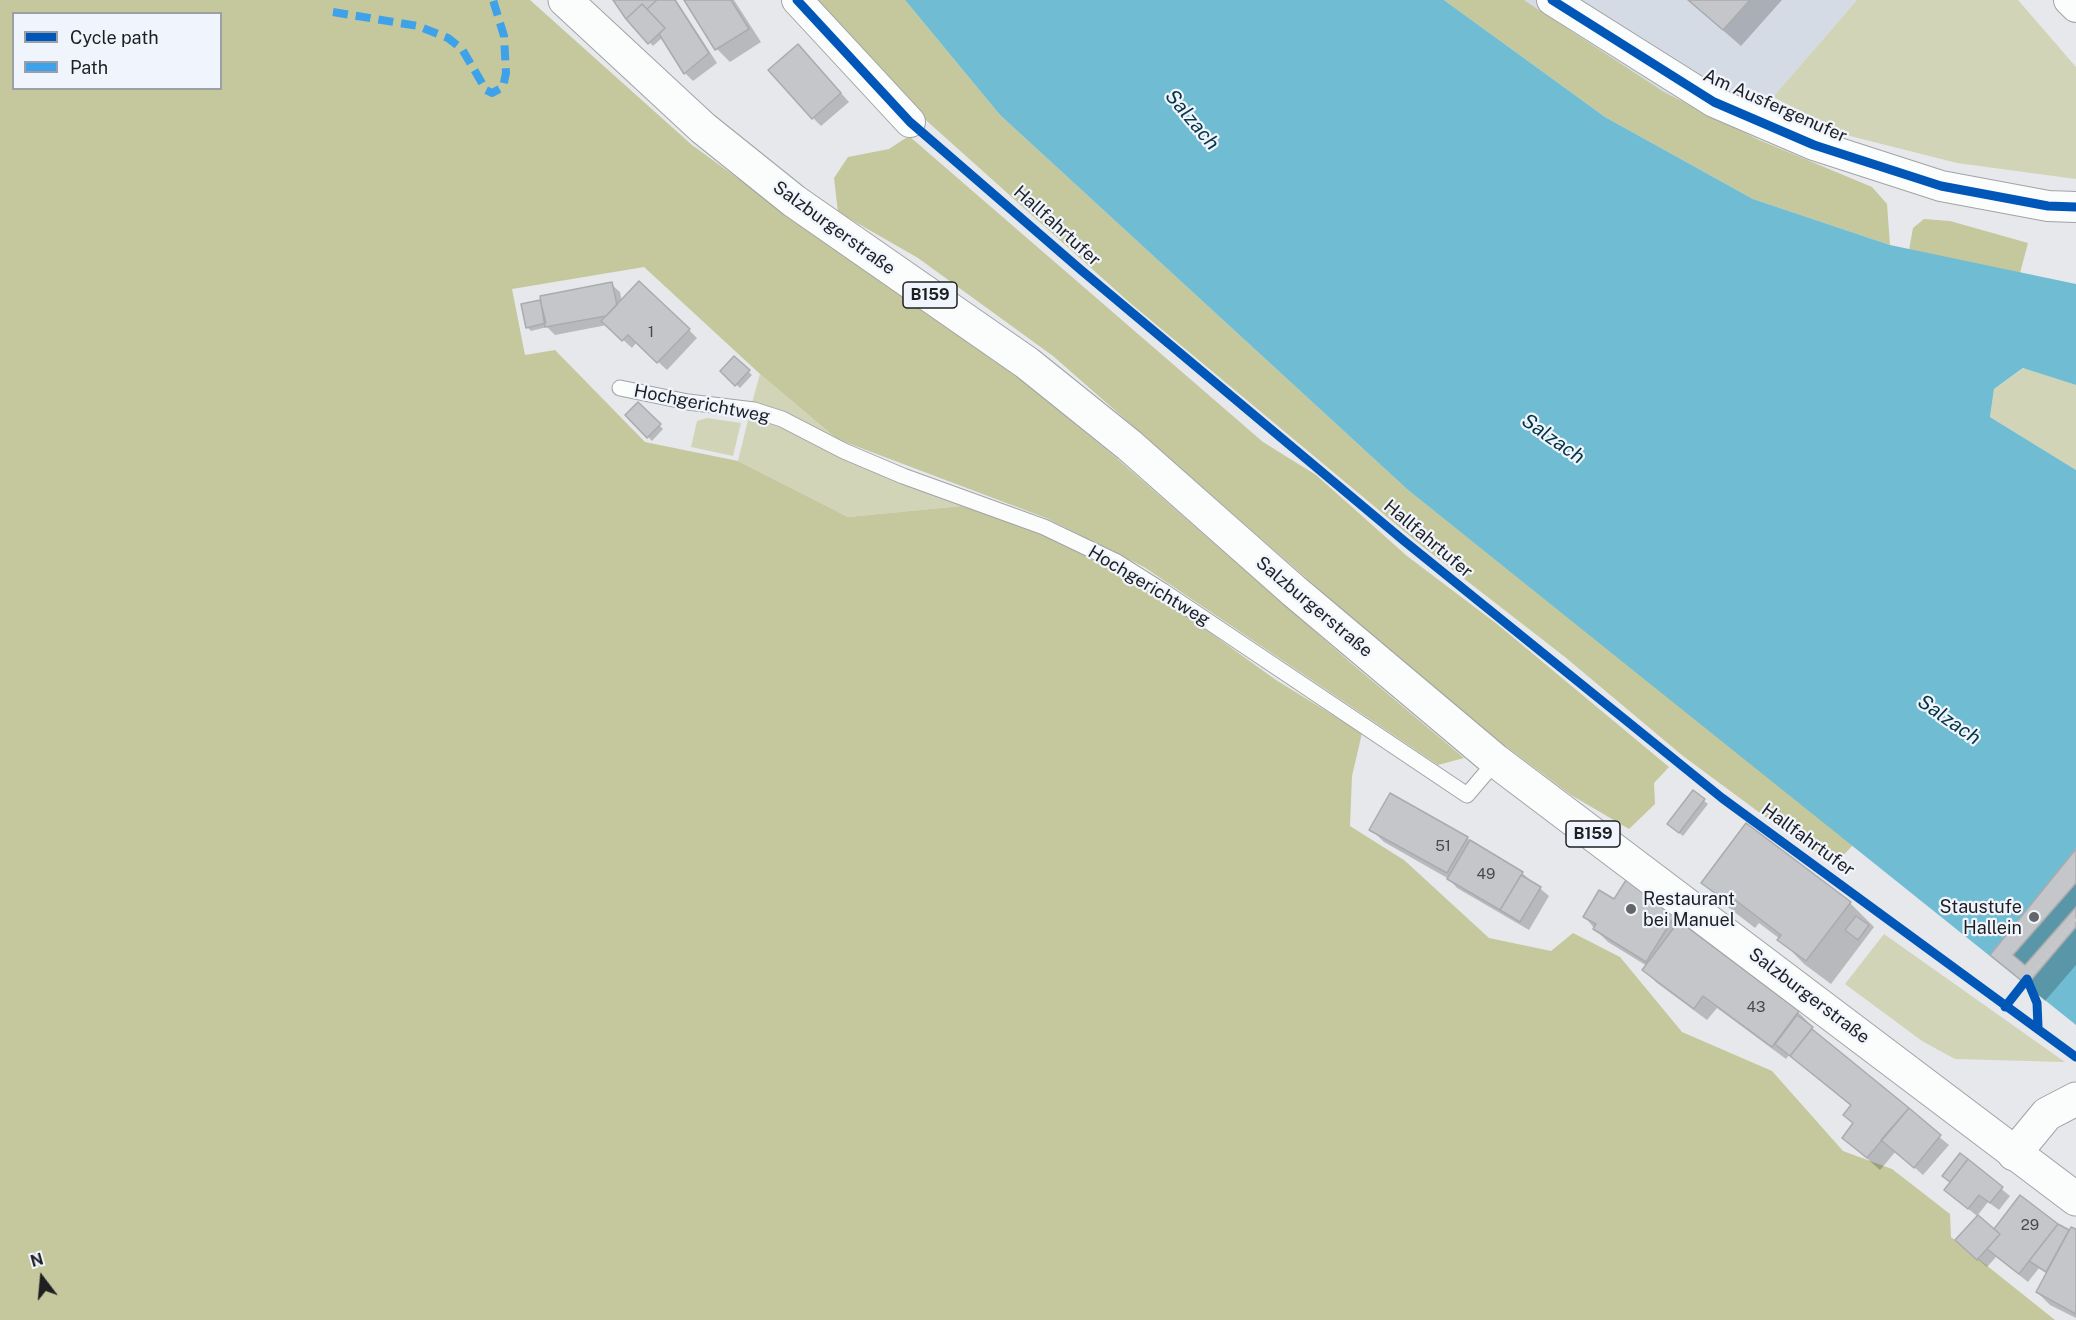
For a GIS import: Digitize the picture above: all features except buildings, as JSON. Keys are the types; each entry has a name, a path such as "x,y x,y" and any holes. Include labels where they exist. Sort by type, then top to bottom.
{"main road":[{"name":"Salzburgerstraße","path":"565,0 703,128 794,201 1027,363 1129,445 1294,591 1496,761 2076,1199"},
{"path":"2014,1154 2047,1114 2075,1100"}],"street":[{"path":"797,0 910,122"},
{"name":"Am Ausfergenufer","path":"1552,0 1714,102 1814,145 1941,186 2048,206 2076,207"},
{"path":"2069,0 2076,7"}],"lane":[{"name":"Hochgerichtweg","path":"620,388 688,402 754,410 782,419 844,451 903,476 1044,527 1117,562 1467,795 1496,761"}],"path":[{"path":"2019,988 2028,983 2076,919"}],"shaded area":[{"path":"1524,0 1857,0 1773,97 1757,139 1664,92"}],"green space":[{"path":"0,0 530,0 692,145 787,214 980,346 1113,455 1351,663 1464,758 1438,765 1144,567 1046,518 837,439 760,374 644,267 512,289 525,355 555,350 645,442 738,461 848,517 962,506 1043,534 1148,588 1276,680 1362,733 1352,776 1350,826 1404,860 1489,938 1551,951 1573,933 1620,957 1682,1032 1772,1071 1843,1151 1892,1169 1950,1214 1951,1237 2055,1320 0,1320"},
{"path":"813,0 905,0 1000,115 1408,490 1853,845 1838,861 1806,847 1683,756 1565,657 1422,546 1129,302 909,105"},
{"path":"1444,0 1524,0 1664,92 1757,139 1872,187 1887,204 1890,245 1753,199 1605,117"},
{"path":"1857,0 2018,0 2076,67 2076,179 1957,163 1850,136 1773,97"},
{"path":"909,136 1263,442 1316,475 1407,556 1497,624 1669,767 1654,783 1655,804 1629,829 1571,795 1452,706 1053,356 918,258 838,212 834,178 848,157 889,149"},
{"path":"1924,219 1950,221 2028,243 2020,273 1909,250 1913,228"},
{"path":"2024,368 2076,385 2076,470 1990,417 1994,389"},
{"path":"760,374 837,439 781,412 752,403"},
{"path":"749,416 790,431 839,457 962,506 848,517 738,461"},
{"path":"707,418 741,423 733,456 691,447 697,421"},
{"path":"1884,934 2065,1062 1955,1059 1922,1041 1845,984"}],"water":[{"name":"Salzach","path":"905,0 1444,0 1605,117 1753,199 1890,245 2076,284 2076,385 2023,368 1994,389 1990,417 2076,470 2076,1025 1408,490 1000,115"}],"marked path":[{"path":"333,12 418,26 448,38 462,49 486,90 492,93 503,87 506,73 504,36 493,0"}],"cycle path":[{"name":"Hallfahrtufer","path":"797,0 910,122 1081,270 1403,540 1722,798 2076,1057"},
{"path":"1552,0 1714,102 1814,145 1941,186 2048,206 2076,207"},
{"path":"2005,1007 2027,979 2037,1003 2038,1027"}],"place":[{"name":"Restaurant bei Manuel","path":"1631,909"},
{"name":"Staustufe Hallein","path":"2034,917"}]}
